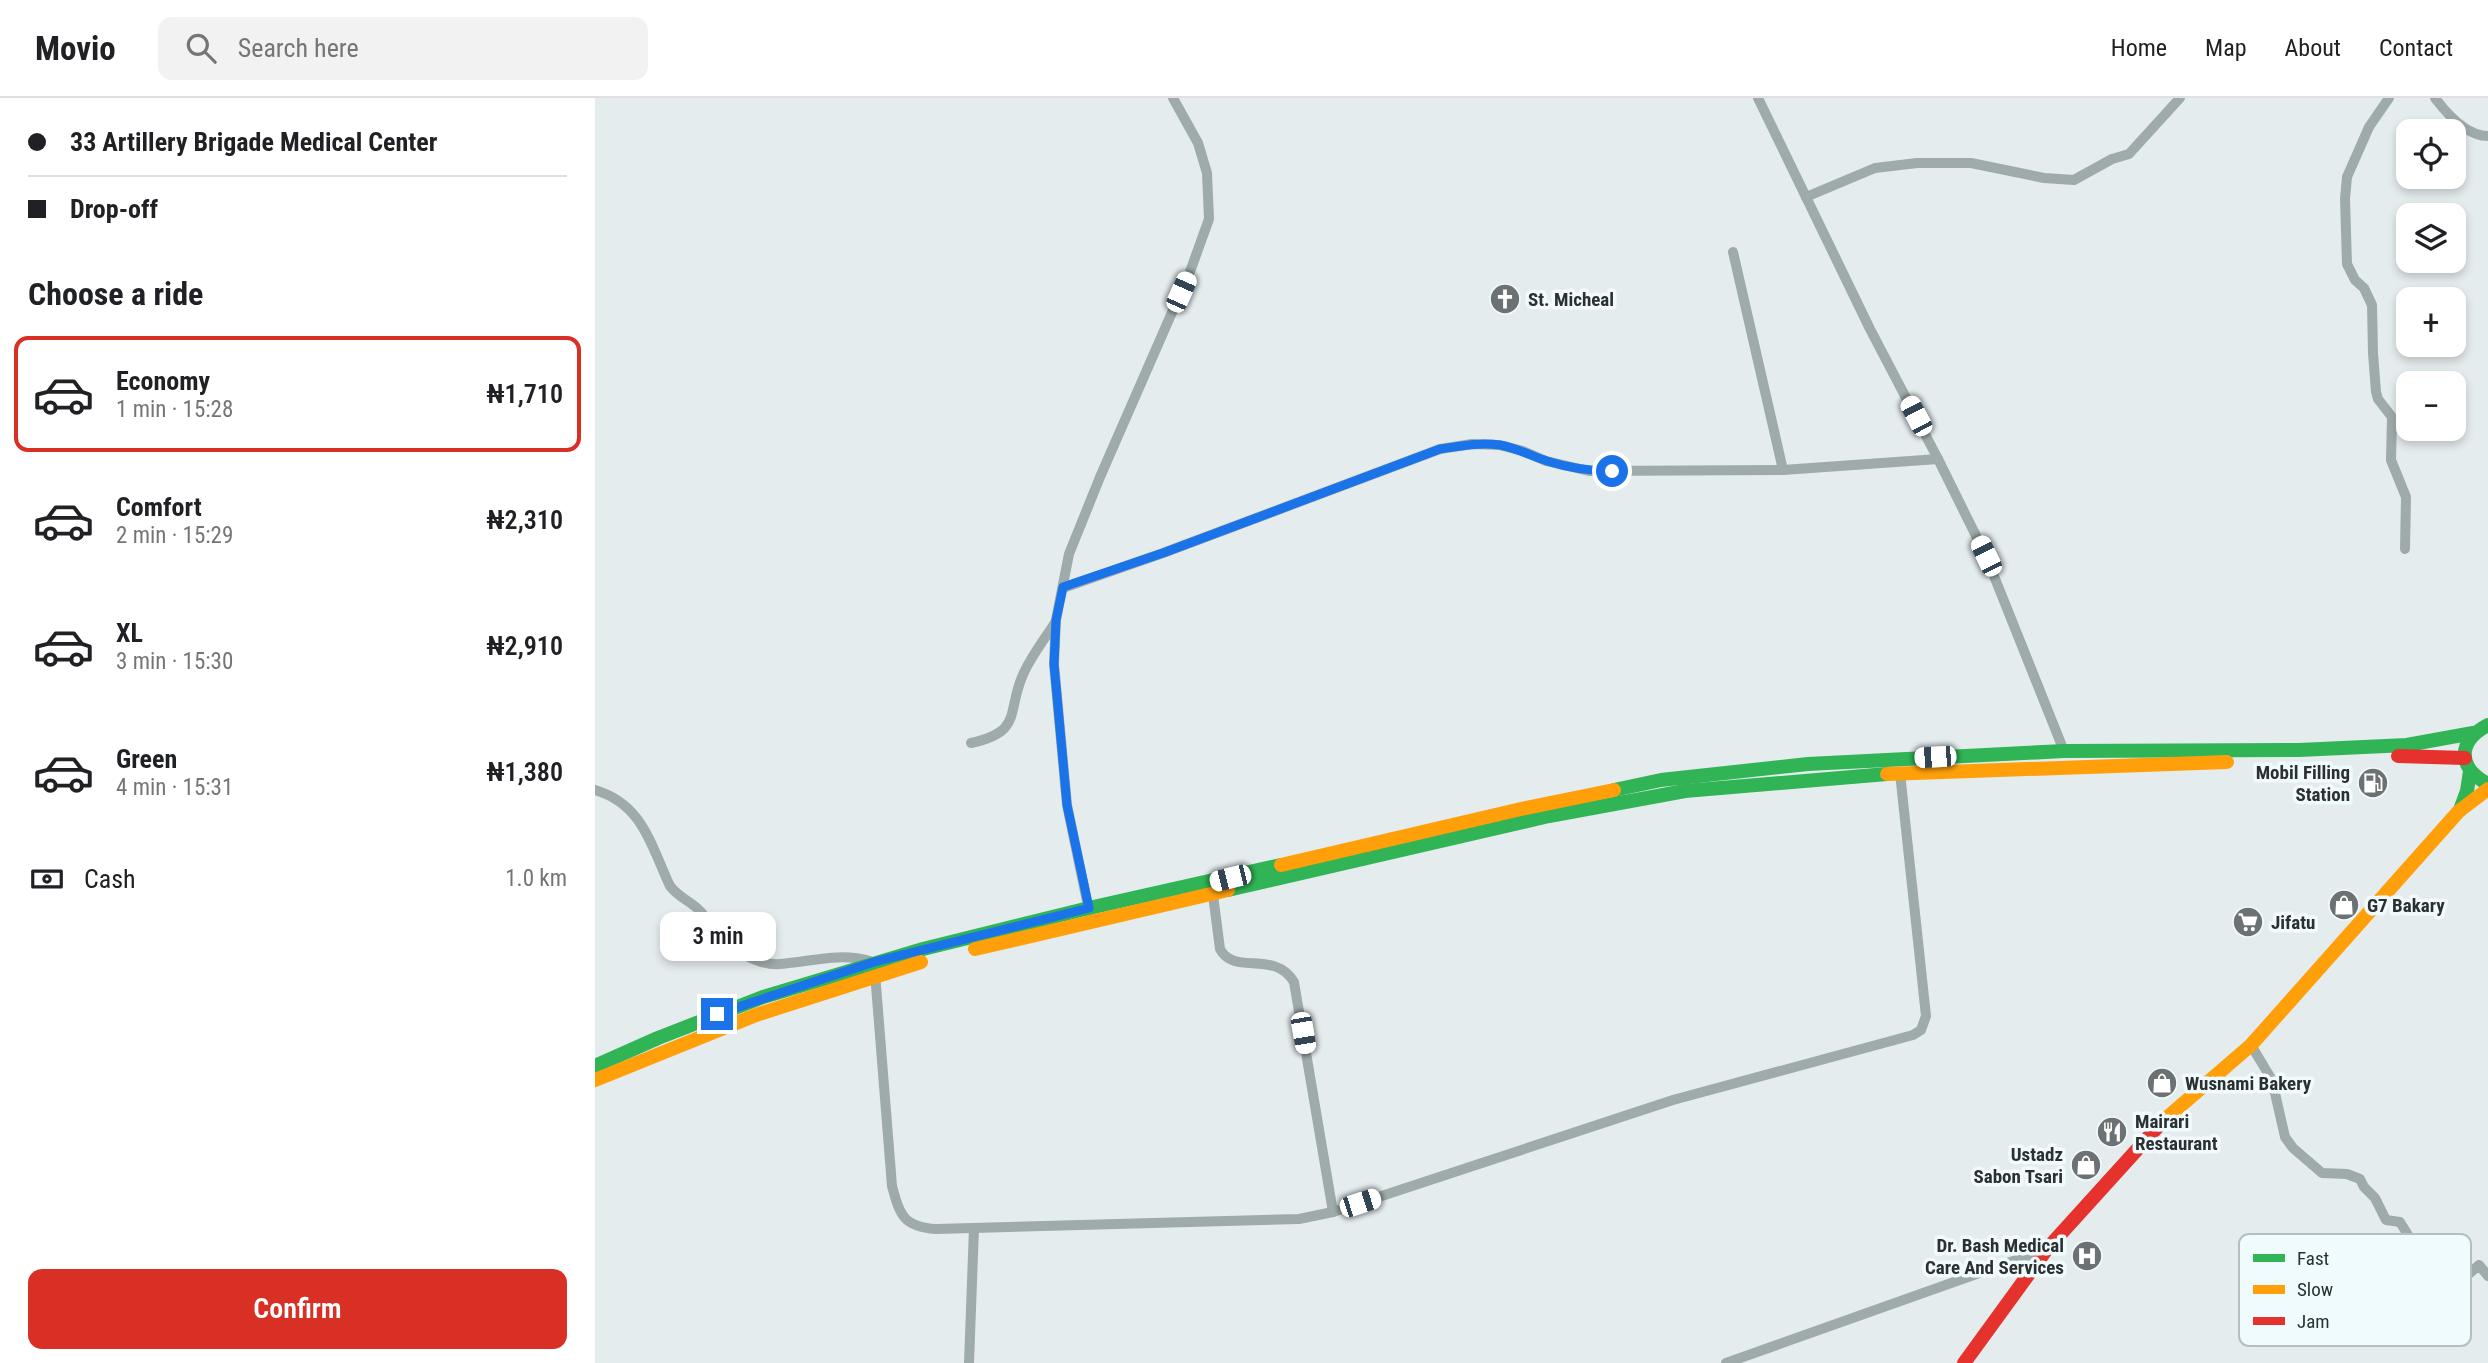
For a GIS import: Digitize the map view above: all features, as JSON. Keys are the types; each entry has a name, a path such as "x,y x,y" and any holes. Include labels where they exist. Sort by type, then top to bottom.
{"main road":[{"path":"595,1080 719,1027 875,969 963,946 1548,810 1899,766 2064,751 2379,747 2424,743 2473,733 2488,725"},
{"path":"2459,811 2467,791 2467,743 2473,733"},
{"path":"1899,766 2400,756 2467,764 2488,786 2459,811 2251,1045 2173,1110 2047,1249 1963,1363"},
{"path":"1090,916 1213,895 1268,876"},
{"path":"595,1066 717,1014 834,974 875,969"}],"street":[{"path":"1090,916 1067,805 1054,664 1056,620 1069,554 1191,269 1209,219 1207,173 1198,143 1173,98"},
{"path":"1758,98 1870,329 1986,556 2064,751"},
{"path":"1805,197 1875,169 1917,163 1971,163 2044,178 2074,180 2112,159 2129,154 2180,98"},
{"path":"2389,98 2369,127 2347,177 2347,264 2372,305 2372,353 2376,392 2393,424 2391,460 2406,497 2405,549"},
{"path":"2435,98 2459,124 2488,136"},
{"path":"1733,252 1783,470"},
{"path":"1063,587 1163,553 1440,449 1472,444 1511,448 1546,461 1589,471 1783,470 1938,459"},
{"path":"971,743 988,739 1002,731 1012,718 1023,674 1056,620"},
{"path":"595,790 610,795 632,810 676,894 696,907 705,916 713,931 745,956 766,965 814,958 848,958 875,969 892,1186 897,1206 907,1223 919,1228 974,1228 1299,1219 1333,1212 1673,1100 1913,1035 1921,1031 1926,1016 1899,766"},
{"path":"1213,895 1223,955 1235,961 1275,965 1289,974 1294,982 1333,1212"},
{"path":"814,958 834,974"},
{"path":"2251,1045 2272,1080 2285,1137 2322,1173 2347,1174 2360,1179 2364,1188 2375,1198 2386,1220 2400,1222 2407,1234"},
{"path":"969,1363 974,1228"},
{"path":"1726,1363 2047,1249"},
{"path":"2471,1272 2479,1265 2488,1276"}],"traffic: fast":[{"path":"2488,725 2471,739 2465,754 2466,763 2471,770 2488,784"},
{"path":"1614,790 1661,780 1808,764 2064,751 2299,750 2407,745 2473,733"},
{"path":"2460,810 2470,771"},
{"path":"1228,890 1549,816 1685,791 1887,774"},
{"path":"595,1066 763,997 923,949 1281,865"}],"traffic: slow":[{"path":"1887,774 2227,762"},
{"path":"2163,1121 2251,1045 2459,811 2488,789"},
{"path":"1281,865 1614,790"},
{"path":"975,949 1228,890"},
{"path":"595,1080 756,1015 921,962"}],"traffic: jam":[{"path":"2398,756 2465,758"},
{"path":"1964,1363 2047,1249 2163,1121"}],"place":[{"name":"St. Micheal","path":"1505,299"},
{"name":"Mobil Filling Station","path":"2373,783"},
{"name":"G7 Bakary","path":"2344,905"},
{"name":"Jifatu","path":"2248,922"},
{"name":"Wusnami Bakery","path":"2162,1083"},
{"name":"Mairari Restaurant","path":"2112,1132"},
{"name":"Ustadz Sabon Tsari","path":"2086,1165"},
{"name":"Dr. Bash Medical Care And Services","path":"2087,1256"}],"route":[{"path":"717,1014 874,962 1089,908 1067,805 1054,664 1056,620 1063,587 1163,553 1440,449 1472,444 1499,445 1567,466 1589,471 1612,471"}]}
